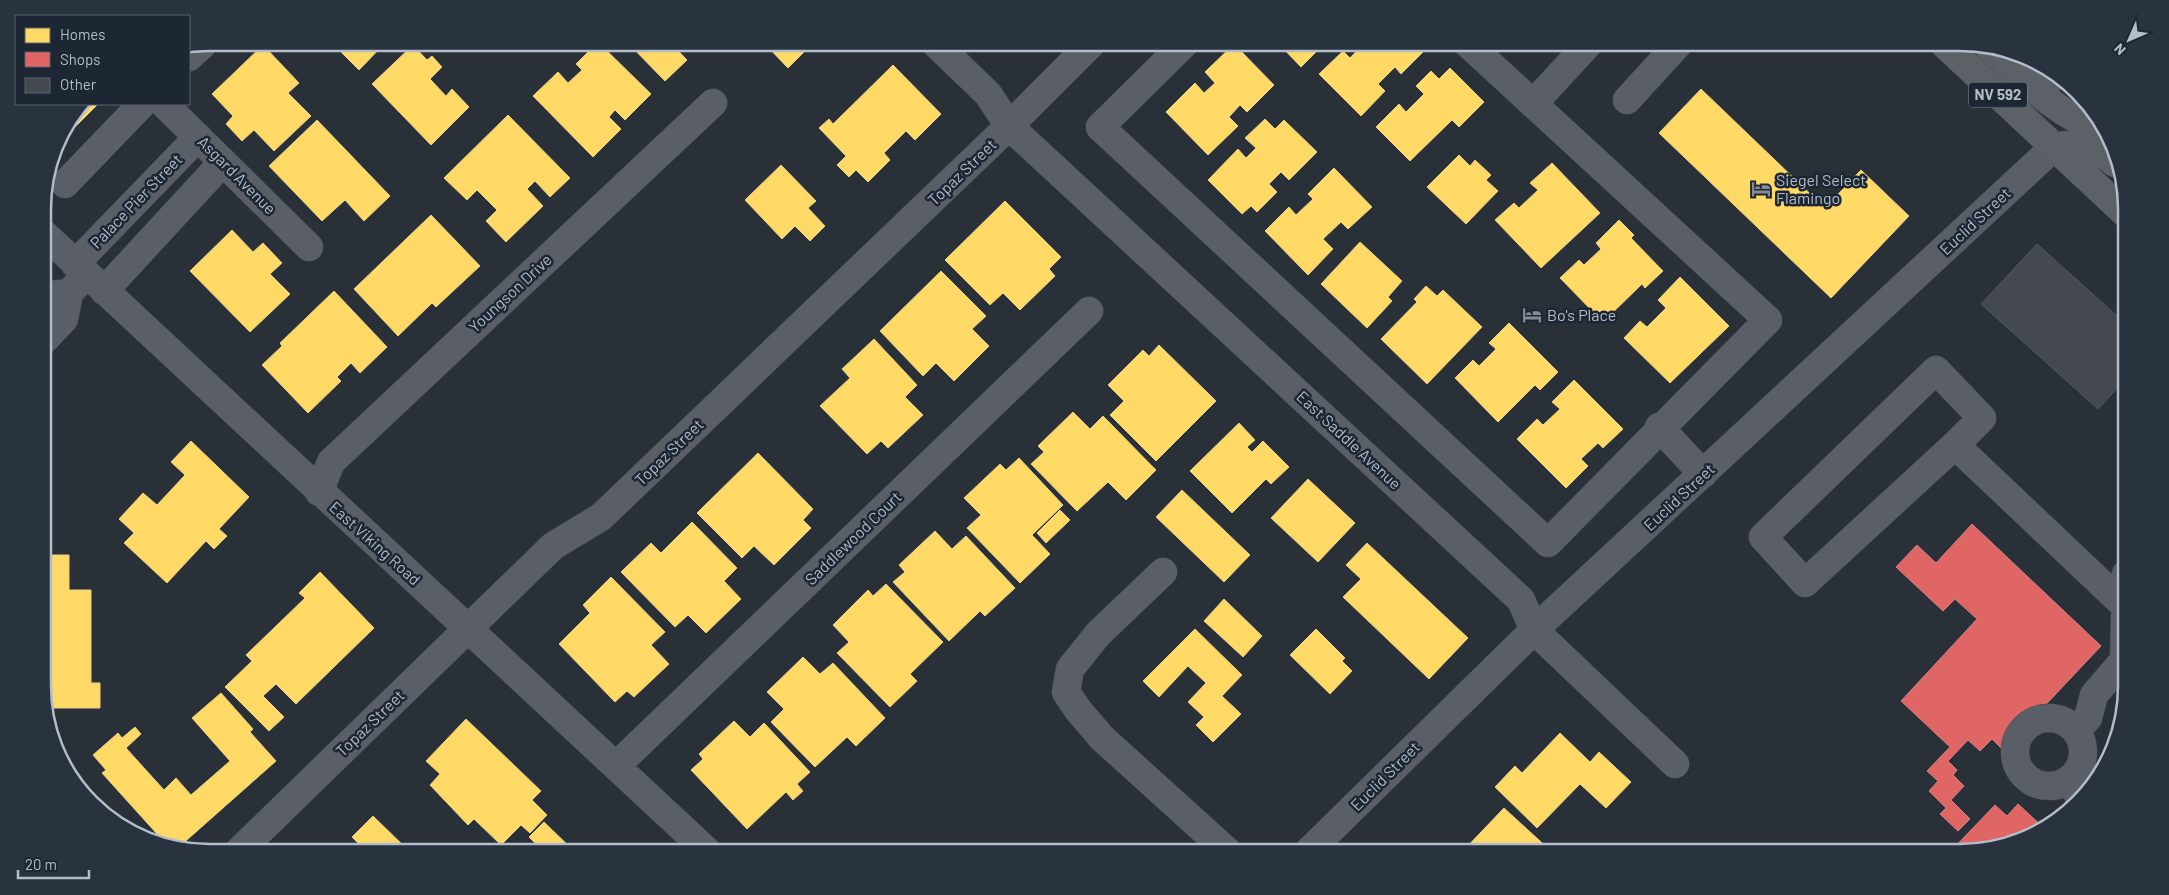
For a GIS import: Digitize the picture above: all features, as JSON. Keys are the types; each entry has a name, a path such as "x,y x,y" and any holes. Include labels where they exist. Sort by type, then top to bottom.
{"main road":[{"name":"NV 592","path":"1952,51 2118,206"},
{"path":"1999,57 2051,104 2070,117 2095,126"},
{"path":"2054,147 2063,144 2078,146 2096,152 2109,160"}],"street":[{"name":"Topaz Street","path":"246,844 553,546 602,517 1009,126 1084,51"},
{"path":"1176,51 1100,127 1548,543 1659,427 1768,320 1476,51"},
{"path":"1533,104 1582,51"},
{"path":"1627,100 1672,51"},
{"name":"East Saddle Avenue","path":"944,52 988,94 1009,126 1521,600 1534,630 1675,764"},
{"name":"Youngson Drive","path":"319,492 331,462 713,103"},
{"path":"65,184 141,105"},
{"name":"Asgard Avenue","path":"165,105 309,247"},
{"name":"Palace Pier Street","path":"76,284 198,137"},
{"name":"Euclid Street","path":"1317,843 1534,630 2054,147"},
{"path":"52,332 64,320 76,284 223,162"},
{"name":"East Viking Road","path":"52,247 76,284 319,492 468,627 699,844"},
{"name":"Saddlewood Court","path":"616,766 1089,311"},
{"path":"1936,370 1982,418 1955,445 1805,583 1763,537 1936,370"},
{"path":"1659,427 1703,474"},
{"path":"1955,445 2118,599"},
{"path":"1163,572 1098,634 1070,669 1066,692 1078,710 1102,738 1219,843"},
{"path":"2076,731 2088,718 2094,695 2118,667"},
{"path":"2058,719 2068,723 2076,731 2083,751 2075,789 2061,784 2050,786 2030,780 2016,764 2015,743 2020,733 2037,720 2058,719"}],"building: Homes":[{"path":"1226,51 1241,51 1274,85 1247,112 1240,105 1229,117 1238,126 1208,155 1166,112 1195,83 1204,93 1215,83 1205,72"},
{"path":"1286,51 1317,51 1301,67"},
{"path":"1343,51 1350,58 1356,51 1424,51 1401,74 1395,67 1378,84 1385,91 1361,116 1319,74"},
{"path":"256,52 270,52 299,83 288,93 311,116 274,151 254,130 242,141 226,124 233,116 212,94"},
{"path":"341,52 376,52 359,70"},
{"path":"406,52 419,52 427,60 432,56 442,67 430,79 446,96 452,89 469,107 431,145 372,84"},
{"path":"588,52 608,52 651,94 625,120 615,110 609,117 621,129 593,157 533,96 558,72 568,83 582,70 576,64"},
{"path":"637,52 679,52 687,60 665,81"},
{"path":"772,52 804,52 788,68"},
{"path":"893,65 941,114 915,140 906,131 884,153 890,160 868,182 856,170 849,177 837,165 846,156 819,128 829,119 833,124"},
{"path":"1450,68 1484,102 1459,127 1452,120 1410,161 1376,127 1399,104 1406,112 1424,94 1416,86 1431,71 1439,79"},
{"name":"Siegel Select Flamingo","path":"1701,89 1825,208 1861,170 1909,216 1831,298 1659,133"},
{"path":"91,105 97,105 76,126"},
{"path":"508,115 570,178 550,197 535,181 527,189 543,206 506,242 486,221 497,210 477,190 467,200 444,178"},
{"path":"1265,119 1275,129 1284,120 1317,152 1289,180 1281,172 1269,184 1277,192 1257,212 1251,206 1242,214 1208,180 1238,149 1246,158 1256,148 1245,138"},
{"path":"317,120 390,196 364,221 345,200 322,221 269,166"},
{"path":"1459,155 1470,166 1475,160 1491,175 1486,180 1498,191 1466,224 1427,187"},
{"path":"1552,163 1600,213 1541,268 1495,220 1514,203 1519,208 1538,190 1530,183"},
{"path":"781,165 816,201 808,208 825,226 810,241 795,226 782,239 745,200"},
{"path":"1334,168 1372,207 1348,229 1341,222 1323,239 1333,249 1308,275 1265,231 1289,207 1296,215 1313,199 1308,194"},
{"path":"1005,201 1061,257 1049,269 1055,276 1020,310 1003,293 990,305 945,260"},
{"path":"431,215 480,266 436,307 432,303 398,336 354,289"},
{"path":"1619,220 1634,235 1631,238 1663,271 1645,288 1642,284 1603,322 1560,278 1579,260 1584,265 1601,249 1596,243"},
{"path":"232,230 253,252 263,243 282,263 270,274 290,294 250,332 190,271"},
{"path":"1360,242 1402,281 1388,297 1392,301 1367,328 1321,284"},
{"path":"941,271 986,316 972,329 989,346 954,381 936,363 923,376 880,331"},
{"path":"1680,277 1729,326 1670,383 1624,338 1640,321 1647,327 1666,308 1658,300"},
{"path":"1426,286 1437,296 1443,290 1482,327 1427,384 1381,339 1417,302 1414,299"},
{"path":"334,291 387,347 360,373 351,363 337,377 341,381 308,413 262,365 282,346 280,343"},
{"path":"1509,323 1558,372 1540,390 1535,385 1498,422 1455,378 1473,360 1479,366 1496,349 1489,343"},
{"path":"874,339 917,385 905,397 923,415 888,448 881,441 867,454 820,406 850,378 842,369"},
{"path":"1159,345 1216,401 1156,461 1110,415 1124,401 1108,385 1143,350 1149,356"},
{"path":"1574,380 1623,429 1603,448 1598,443 1581,459 1588,466 1566,488 1517,439 1537,419 1543,425 1560,409 1552,402"},
{"path":"1073,412 1090,429 1103,416 1156,470 1126,500 1108,482 1077,511 1031,464 1044,452 1038,446"},
{"path":"1239,423 1255,440 1247,447 1252,452 1263,441 1289,467 1271,484 1266,479 1232,513 1190,471"},
{"path":"191,441 249,497 219,529 227,536 214,549 206,541 167,583 124,543 134,533 119,519 143,493 157,505 185,475 171,462"},
{"path":"758,453 813,509 803,520 811,528 774,565 754,546 742,558 697,513"},
{"path":"1019,458 1063,505 1032,535 1050,554 1020,583 967,528 981,515 964,498 1000,464 1006,470"},
{"path":"1308,479 1355,523 1318,562 1271,518"},
{"path":"1182,490 1250,555 1224,582 1156,517"},
{"path":"1060,510 1070,520 1046,543 1037,533"},
{"path":"692,522 737,568 724,581 741,599 706,633 688,615 675,627 621,572 651,543 661,553"},
{"path":"935,531 952,549 966,536 1015,588 985,616 980,611 949,641 893,582 905,572 899,565"},
{"path":"1367,543 1468,638 1429,679 1343,597 1361,579 1346,565"},
{"path":"51,555 69,555 69,590 91,590 91,683 100,683 100,708 53,708 51,685"},
{"path":"320,572 374,628 296,704 276,684 263,696 284,717 269,731 225,687 252,661 246,655 305,598 299,593"},
{"path":"611,577 665,632 651,645 669,664 634,697 627,691 615,702 559,644 590,613 583,605"},
{"path":"886,584 943,642 910,674 917,681 890,707 837,653 849,642 833,625 868,590 873,596"},
{"path":"1224,599 1262,636 1243,657 1204,621"},
{"path":"1195,629 1242,675 1222,696 1241,714 1213,742 1196,725 1204,717 1188,702 1206,683 1188,666 1159,697 1143,681"},
{"path":"1316,629 1345,658 1342,661 1352,671 1330,694 1290,655"},
{"path":"803,657 820,674 833,663 885,718 856,746 847,737 815,767 771,722 784,709 767,692"},
{"path":"221,693 253,729 250,732 276,761 185,842 157,834 102,773 106,770 93,755 118,733 122,738 135,727 141,734 126,748 164,790 176,778 191,795 230,761 192,718"},
{"path":"466,719 541,791 532,800 547,815 530,833 521,825 502,844 500,844 474,819 468,825 430,785 440,774 426,761"},
{"path":"734,721 750,737 764,723 810,772 797,784 803,791 793,800 786,792 747,829 691,770 703,759 699,754"},
{"path":"1560,733 1590,762 1599,752 1631,782 1606,808 1580,784 1537,828 1495,787 1515,766 1522,773"},
{"path":"1504,808 1542,843 1470,843"},
{"path":"373,816 402,844 359,844 352,837"},
{"path":"544,822 567,844 536,844 529,837"}],"building: Shops":[{"path":"1972,524 2101,646 2003,750 1992,739 1980,751 1968,740 1948,761 1957,770 1953,775 1964,786 1951,800 1970,819 1958,831 1940,814 1946,808 1929,791 1938,781 1927,771 1950,747 1901,701 1977,619 1955,599 1943,611 1896,567 1917,545 1936,563"},
{"path":"2018,804 2039,823 1990,841 1959,843 1995,805 2007,816"}],"building: Other":[{"path":"2037,244 2118,317 2118,388 2098,409 1981,304"}],"place":[{"name":"Siegel Select Flamingo","path":"1761,189"},
{"name":"Bo's Place","path":"1532,315"}]}
